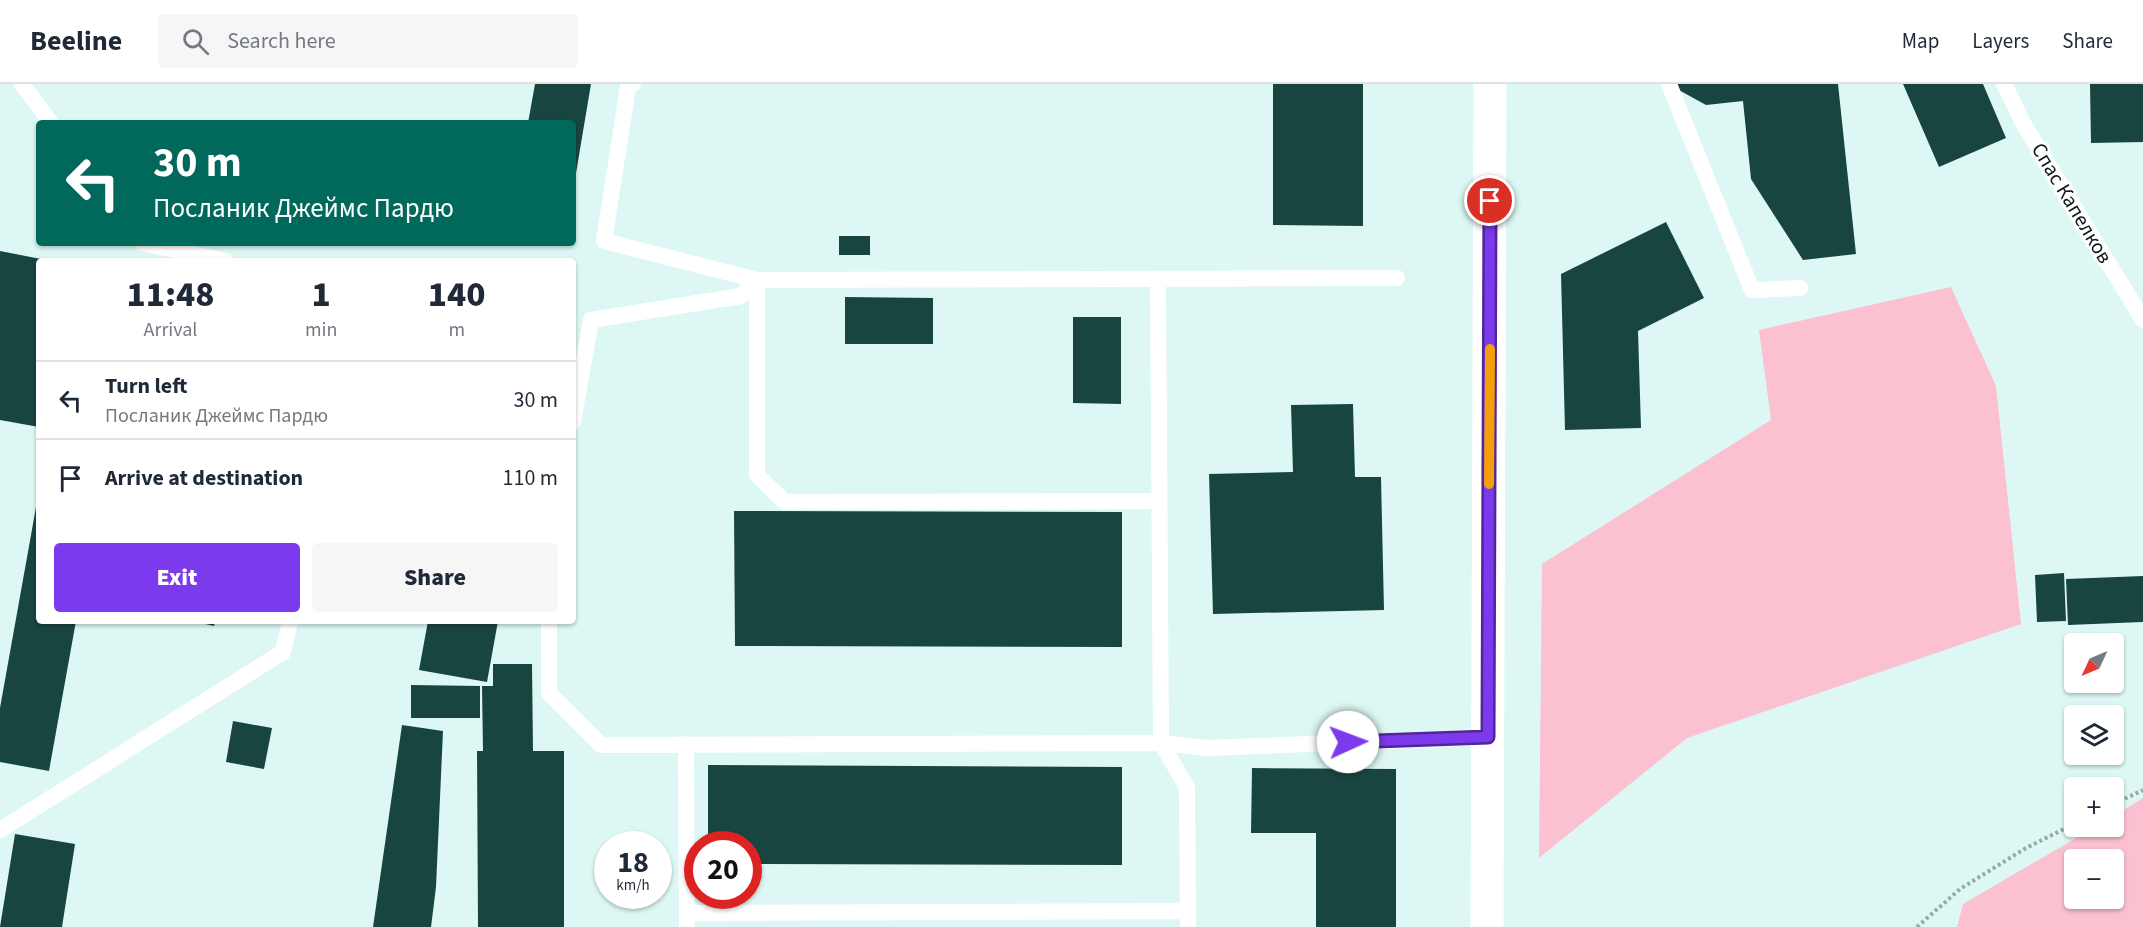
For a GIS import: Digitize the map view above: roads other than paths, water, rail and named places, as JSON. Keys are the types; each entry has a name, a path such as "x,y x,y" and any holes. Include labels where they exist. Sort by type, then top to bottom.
{"street":[{"path":"1487,927 1490,84"}],"lane":[{"path":"22,84 49,120"},
{"path":"633,84 628,87 604,241 757,280 1397,278"},
{"path":"1669,84 1752,290 1800,288"},
{"name":"Спас Капелков","path":"2004,84 2023,123 2143,320"},
{"path":"157,246 211,258"},
{"path":"576,405 591,320 741,297 757,280"},
{"path":"757,280 757,475 785,502 1159,501"},
{"path":"686,744 687,920 1188,919 1187,787 1161,742 1158,280"},
{"path":"0,830 283,652 289,624"},
{"path":"549,624 549,693 601,745 1161,742 1207,748 1488,737"}]}
